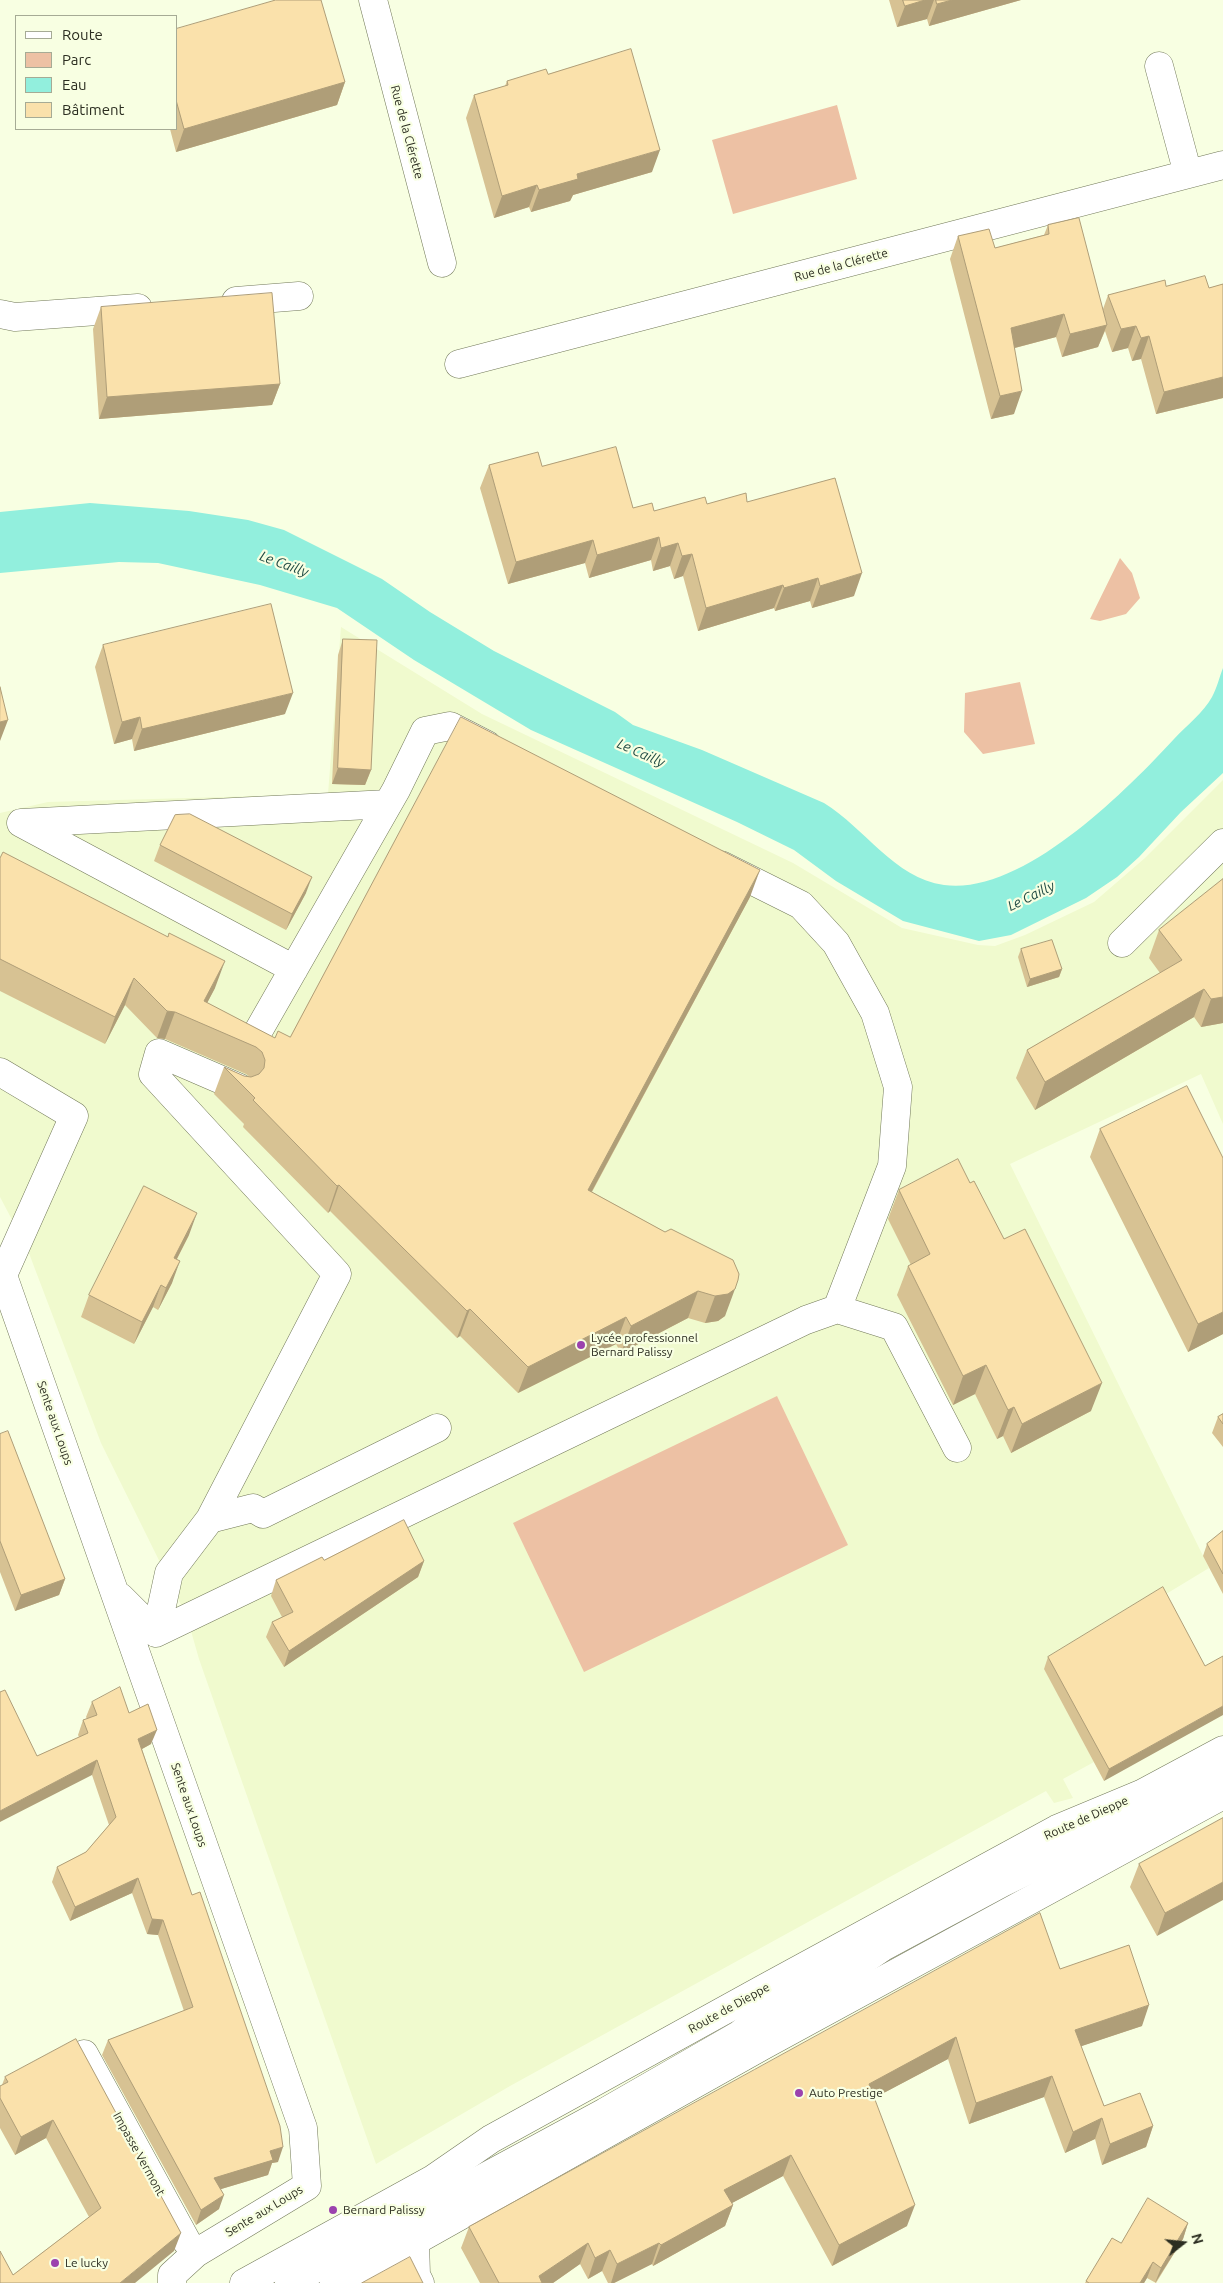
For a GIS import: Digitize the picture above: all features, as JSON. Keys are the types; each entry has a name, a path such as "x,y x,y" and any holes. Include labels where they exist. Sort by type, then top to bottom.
{"street":[{"name":"Rue de la Clérette","path":"373,0 442,263"},
{"path":"1159,66 1188,174"},
{"name":"Rue de la Clérette","path":"459,364 1223,165"},
{"path":"211,303 299,296"},
{"path":"5,316 162,306"},
{"path":"256,1035 388,804 425,731 450,726 512,758"},
{"path":"10,826 388,804"},
{"path":"10,826 294,969"},
{"path":"1122,942 1223,843"},
{"path":"696,851 801,905 836,943 875,1013 898,1087 892,1166 836,1308"},
{"path":"156,1633 169,1573 210,1519 337,1274 153,1074 159,1053 240,1088"},
{"path":"0,1072 74,1116 2,1271"},
{"name":"Sente aux Loups","path":"2,1271 303,2128 307,2186 196,2253 172,2274 172,2283"},
{"path":"156,1633 788,1328 836,1308 894,1327 957,1448"},
{"path":"210,1519 253,1508 263,1514 437,1428"},
{"path":"114,1591 156,1633"},
{"name":"Route de Dieppe","path":"244,2283 433,2179 491,2139 1057,1829 1140,1794 1223,1750"},
{"path":"764,2046 833,1981 883,1947 1002,1883 1223,1773"},
{"path":"334,2283 415,2241 764,2046 1223,1795"},
{"path":"289,2283 605,2112 739,2035 776,2006 819,1967 872,1931"},
{"name":"Impasse Vermont","path":"84,2054 187,2242 196,2253"},
{"path":"415,2241 416,2275 420,2283"}],"shaded area":[{"name":"Lycée professionnel Bernard Palissy","path":"341,627 482,714 793,863 902,928 978,945 995,946 1025,935 1094,902 1145,858 1223,780 1223,1124 1201,1074 1010,1164 1209,1568 1044,1668 1094,1762 1063,1779 1073,1798 1054,1803 1046,1791 510,2086 376,2164 199,1659 187,1617 101,1443 27,1248 0,1197 0,813 48,802 328,794"}],"green space":[{"path":"837,105 857,179 733,214 712,140"},
{"path":"1120,558 1132,573 1140,598 1126,614 1100,621 1090,619"},
{"path":"1020,682 1035,744 983,754 964,732 965,693"},
{"path":"777,1396 848,1545 584,1672 513,1523"}],"water":[{"name":"Le Cailly","path":"90,503 189,511 248,520 284,530 382,579 430,612 494,651 615,712 633,725 702,750 824,803 839,813 895,863 910,873 944,885 974,884 1006,874 1038,857 1070,836 1129,785 1200,713 1209,703 1223,668 1223,773 1181,812 1139,857 1117,877 1086,898 1011,935 979,941 903,921 836,881 794,850 737,822 531,730 414,660 337,608 260,585 158,563 119,562 0,573 0,512"}],"building":[{"path":"276,0 321,0 345,82 184,129 178,107 178,28"},
{"path":"903,0 925,0 905,6"},
{"path":"936,0 952,0 937,4"},
{"path":"631,49 660,150 577,174 578,179 539,190 537,185 502,196 474,95 508,85 507,81 546,69 548,74"},
{"path":"1079,218 1107,325 1070,334 1064,314 1011,328 1022,391 1000,396 958,236 989,229 995,248 1049,234 1048,225"},
{"path":"1205,276 1209,288 1223,284 1223,377 1164,392 1149,336 1141,338 1136,326 1121,329 1108,295 1165,280 1166,286"},
{"path":"272,293 280,384 107,397 101,307"},
{"path":"616,447 633,508 652,503 654,511 705,497 707,504 746,493 747,502 835,478 862,573 820,586 818,578 784,588 783,585 706,608 692,554 682,556 678,543 661,548 659,537 597,555 593,540 516,562 489,465 538,452 542,466"},
{"path":"271,604 293,693 142,729 140,717 122,722 103,645"},
{"path":"343,639 377,640 371,770 338,768"},
{"path":"0,687 8,720 0,722"},
{"path":"461,717 760,870 588,1190 665,1232 671,1229 733,1260 739,1274 735,1289 728,1294 715,1296 698,1291 631,1326 626,1317 528,1367 470,1309 467,1311 339,1185 337,1186 253,1100 255,1098 224,1067 244,1076 251,1077 259,1074 264,1068 265,1060 262,1052 256,1047 175,1012 167,1011 134,978 115,1017 0,959 0,858 3,852 168,937 169,933 225,961 204,1001 275,1038 278,1031 290,1037"},
{"path":"190,814 312,877 292,914 160,845 175,815"},
{"path":"1223,879 1223,997 1211,999 1204,989 1045,1082 1027,1050 1182,960 1159,930"},
{"path":"1052,940 1062,969 1030,979 1021,949"},
{"path":"1187,1086 1223,1158 1223,1312 1198,1324 1100,1129"},
{"path":"958,1159 970,1183 974,1181 1004,1239 1025,1229 1102,1383 1022,1424 1014,1407 1008,1410 986,1365 963,1376 908,1266 930,1254 899,1190"},
{"path":"144,1186 197,1213 174,1258 180,1261 166,1288 161,1285 142,1322 89,1295"},
{"path":"1223,1414 1223,1424 1218,1417"},
{"path":"8,1431 65,1579 21,1595 0,1541 0,1434"},
{"path":"404,1520 424,1561 289,1651 272,1622 293,1612 276,1580 322,1557 324,1560"},
{"path":"1223,1531 1223,1574 1207,1544"},
{"path":"1163,1587 1205,1666 1223,1656 1223,1706 1109,1769 1048,1657"},
{"path":"120,1687 129,1713 148,1704 157,1730 138,1739 192,1895 200,1892 280,2126 283,2147 270,2151 273,2160 214,2178 224,2195 201,2210 108,2040 193,2007 163,1920 152,1919 138,1878 75,1907 57,1867 86,1852 116,1817 97,1760 0,1811 0,1692 5,1690 37,1756 88,1733 83,1720 97,1715 92,1702"},
{"path":"1223,1818 1223,1882 1165,1913 1139,1864"},
{"path":"1040,1913 1060,1969 1129,1945 1149,2005 1075,2030 1104,2106 1140,2093 1153,2126 1110,2144 1102,2118 1073,2132 1052,2076 976,2103 956,2037 869,2084 915,2205 839,2245 791,2155 724,2190 733,2205 661,2245 659,2243 617,2264 610,2250 595,2258 588,2243 539,2276 542,2283 499,2283 469,2227"},
{"path":"76,2039 181,2233 120,2283 0,2283 0,2251 13,2275 101,2208 53,2120 21,2137 0,2098 0,2086 8,2082 5,2077"},
{"path":"1148,2198 1188,2223 1161,2268 1153,2262 1140,2283 1089,2283 1086,2281 1112,2238 1121,2243"},
{"path":"410,2257 423,2283 362,2283"}],"place":[{"name":"Lycée professionnel Bernard Palissy","path":"581,1345"},
{"name":"Auto Prestige","path":"799,2093"},
{"name":"Bernard Palissy","path":"333,2210"},
{"name":"Le lucky","path":"55,2263"}]}
